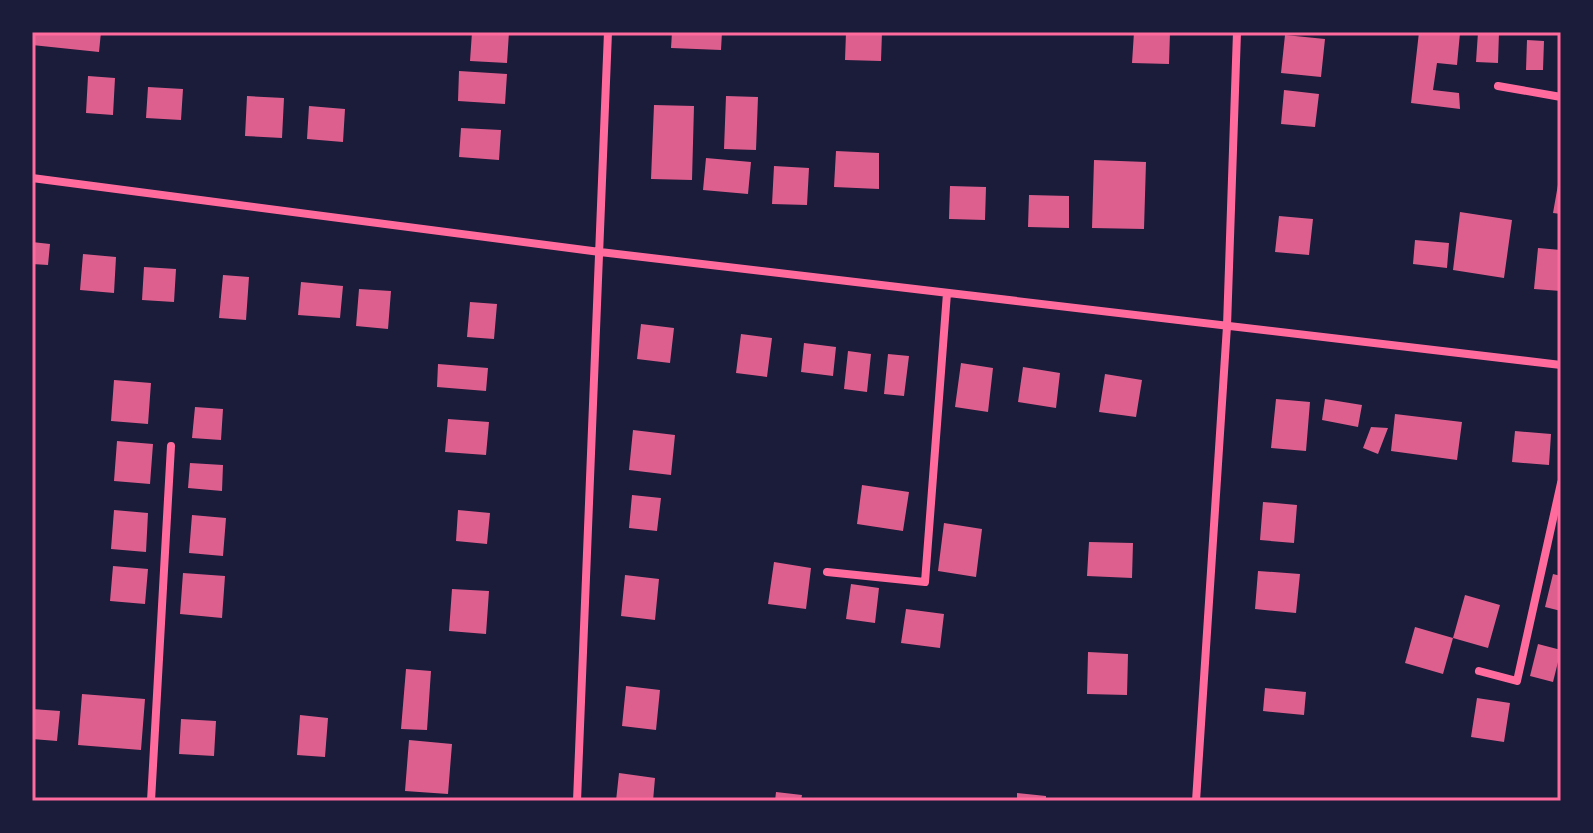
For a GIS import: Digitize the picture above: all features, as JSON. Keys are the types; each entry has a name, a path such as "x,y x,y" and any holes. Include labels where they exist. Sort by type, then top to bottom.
{"street":[{"path":"577,801 608,32"},
{"path":"1196,801 1227,326 1237,32"},
{"path":"1498,86 1561,97"},
{"path":"32,178 600,252 1561,365"},
{"path":"827,572 925,582 947,293"},
{"path":"151,801 171,446"},
{"path":"1479,671 1517,681 1561,483"}],"building":[{"path":"32,32 101,32 99,52 32,45"},
{"path":"472,32 509,32 507,63 470,61"},
{"path":"672,32 722,32 721,50 671,48"},
{"path":"846,32 882,32 881,61 845,60"},
{"path":"1134,32 1170,32 1169,64 1132,63"},
{"path":"1419,32 1460,33 1457,65 1437,63 1433,90 1459,93 1460,109 1411,103"},
{"path":"1478,32 1499,32 1498,63 1476,62"},
{"path":"1285,35 1325,39 1321,77 1281,73"},
{"path":"1527,40 1544,41 1543,70 1526,70"},
{"path":"459,71 507,74 505,104 458,101"},
{"path":"88,76 115,78 113,115 86,113"},
{"path":"148,87 183,89 181,120 146,118"},
{"path":"1284,90 1319,94 1315,127 1281,124"},
{"path":"247,96 284,98 282,138 245,136"},
{"path":"726,96 758,97 756,150 724,149"},
{"path":"654,105 694,106 692,180 651,179"},
{"path":"309,106 345,109 343,142 307,139"},
{"path":"461,128 501,130 499,160 459,157"},
{"path":"836,151 879,153 879,189 834,187"},
{"path":"706,158 751,162 748,194 703,190"},
{"path":"1094,160 1146,162 1144,229 1092,228"},
{"path":"774,166 809,168 807,205 772,204"},
{"path":"1561,179 1561,214 1553,213"},
{"path":"950,186 986,187 985,220 949,219"},
{"path":"1029,195 1069,196 1069,228 1028,227"},
{"path":"1460,212 1512,220 1504,278 1453,270"},
{"path":"1279,216 1313,219 1309,255 1275,252"},
{"path":"1415,240 1449,243 1447,268 1413,264"},
{"path":"32,242 50,244 48,265 32,264"},
{"path":"1538,248 1561,250 1561,291 1534,289"},
{"path":"83,254 116,257 114,293 80,290"},
{"path":"144,267 176,269 174,302 142,300"},
{"path":"223,275 249,277 246,320 219,318"},
{"path":"301,282 343,286 340,318 298,315"},
{"path":"359,289 391,291 388,329 356,326"},
{"path":"470,302 497,304 494,339 467,337"},
{"path":"641,324 674,328 670,363 637,359"},
{"path":"741,334 772,338 767,377 736,373"},
{"path":"804,343 836,347 833,376 801,372"},
{"path":"848,351 871,354 867,392 844,389"},
{"path":"888,354 909,356 904,396 884,394"},
{"path":"961,363 993,368 988,412 955,407"},
{"path":"438,364 488,368 486,391 437,387"},
{"path":"1023,367 1060,373 1056,408 1018,402"},
{"path":"1105,374 1142,380 1136,417 1099,412"},
{"path":"114,380 151,383 148,424 111,421"},
{"path":"1276,399 1310,402 1306,451 1271,448"},
{"path":"1325,399 1362,405 1358,427 1322,420"},
{"path":"195,407 223,409 221,440 192,438"},
{"path":"1395,414 1462,422 1457,460 1391,451"},
{"path":"448,419 489,422 486,455 445,452"},
{"path":"1371,427 1388,428 1378,454 1363,448"},
{"path":"633,430 675,435 671,475 629,470"},
{"path":"1515,431 1551,434 1549,465 1512,462"},
{"path":"117,441 153,444 150,484 114,481"},
{"path":"190,463 223,465 222,491 188,488"},
{"path":"862,485 909,492 903,531 857,524"},
{"path":"632,495 661,498 657,531 629,528"},
{"path":"1263,502 1297,505 1294,543 1260,540"},
{"path":"114,510 148,513 146,552 111,549"},
{"path":"458,510 490,513 487,544 456,541"},
{"path":"192,515 226,518 223,556 189,553"},
{"path":"944,523 982,529 976,577 938,571"},
{"path":"1089,542 1133,543 1132,578 1087,576"},
{"path":"774,562 811,568 806,609 768,604"},
{"path":"113,566 148,569 145,604 110,601"},
{"path":"1258,571 1300,574 1296,613 1255,609"},
{"path":"183,573 225,576 222,618 180,614"},
{"path":"1553,574 1561,576 1561,611 1545,607"},
{"path":"625,575 659,579 655,620 621,616"},
{"path":"851,584 879,588 875,623 846,619"},
{"path":"452,589 489,591 486,634 449,631"},
{"path":"1465,595 1500,605 1488,648 1453,638"},
{"path":"906,609 944,614 940,648 901,643"},
{"path":"1415,627 1453,638 1443,674 1405,663"},
{"path":"1538,644 1561,650 1553,682 1530,676"},
{"path":"1088,652 1128,654 1127,695 1087,694"},
{"path":"406,669 431,671 427,730 401,729"},
{"path":"626,686 660,690 656,730 622,726"},
{"path":"1265,688 1306,692 1304,715 1263,711"},
{"path":"82,694 145,699 141,750 78,745"},
{"path":"1477,698 1510,703 1504,742 1471,737"},
{"path":"32,709 60,711 57,741 32,739"},
{"path":"300,715 328,718 325,757 297,755"},
{"path":"181,719 216,721 214,756 179,754"},
{"path":"409,740 452,744 448,794 405,791"},
{"path":"619,773 655,778 653,801 616,801"},
{"path":"776,792 802,795 801,801 775,801"},
{"path":"1017,793 1046,796 1046,801 1017,801"}]}
